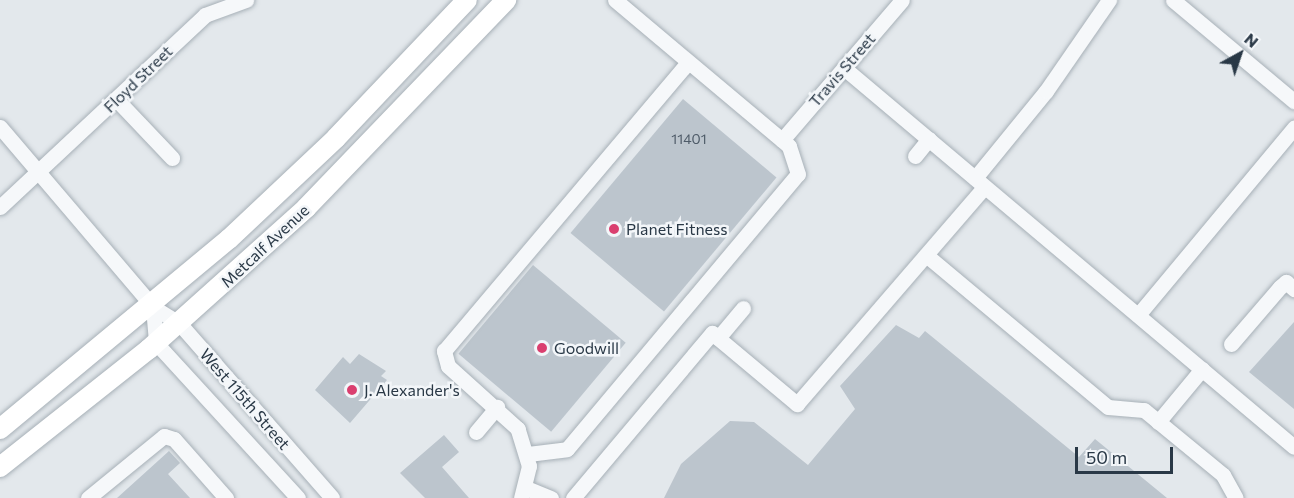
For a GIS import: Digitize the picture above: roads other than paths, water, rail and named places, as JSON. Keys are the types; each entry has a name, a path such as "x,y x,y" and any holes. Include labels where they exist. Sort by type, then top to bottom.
{"main road":[{"name":"Metcalf Avenue","path":"0,429 153,307 336,138 467,0"},
{"name":"Metcalf Avenue","path":"0,467 156,343 345,171 506,0"}],"street":[{"name":"Floyd Street","path":"0,207 40,174 205,15 246,0"},
{"path":"528,454 567,448 795,180 798,159 782,140 615,0"},
{"path":"573,498 712,333 798,404 926,255 1046,91 1109,0"},
{"path":"1173,0 1294,100"},
{"name":"Travis Street","path":"782,140 844,68 895,2"},
{"path":"551,498 524,493 528,454 518,429 497,407 448,366 444,351 688,62"},
{"path":"844,68 1294,447"},
{"path":"117,100 172,158"},
{"name":"West 115th Street","path":"0,127 153,307 179,323 332,498"},
{"path":"1138,315 1294,128"},
{"path":"915,156 929,140"},
{"path":"926,255 1108,407 1144,410 1223,475 1236,498"},
{"path":"1232,344 1291,281"},
{"path":"153,307 156,343"},
{"path":"718,338 743,308"},
{"name":"West 115th Street","path":"156,343 298,498"},
{"path":"1158,422 1202,369"},
{"path":"476,432 497,407"},
{"path":"88,498 164,436 174,439 226,498"}],"place":[{"name":"Planet Fitness","path":"614,229"},
{"name":"Goodwill","path":"542,348"},
{"name":"J. Alexander's","path":"352,390"}]}
